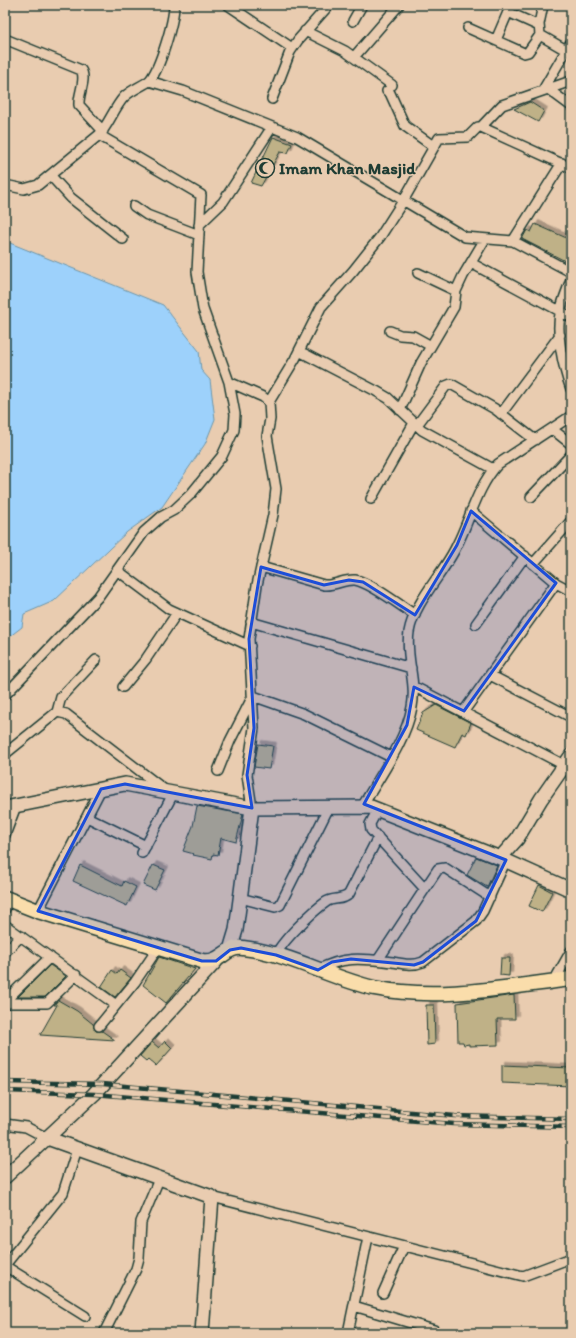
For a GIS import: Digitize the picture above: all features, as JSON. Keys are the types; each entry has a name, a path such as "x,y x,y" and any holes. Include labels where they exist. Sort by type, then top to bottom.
{"main road":[{"path":"6,902 202,962 216,961 230,950 241,948 276,955 374,988 410,994 451,994 571,979"}],"street":[{"path":"149,81 172,28 174,5"},
{"path":"228,5 292,48"},
{"path":"272,99 292,48 305,31 329,5"},
{"path":"354,57 399,5"},
{"path":"468,28 524,53 528,52 540,31 543,5"},
{"path":"353,21 360,6"},
{"path":"496,40 510,9 540,31 569,46 546,90"},
{"path":"305,31 354,57 389,88 390,94 405,126 433,146"},
{"path":"5,39 81,70 83,77 78,100 79,105 101,133 201,195 197,272 203,309 229,382 235,414 234,430 222,456 191,494 174,510 161,516 144,532 98,597 5,695"},
{"path":"5,185 24,190 51,176 101,133 125,96 136,87 149,81 183,91 297,137 465,237 513,241 571,272"},
{"path":"230,950 236,930 252,808 247,775 254,728 250,646 251,622 273,515 276,489 267,436 270,419 269,402 299,350 321,307 371,248 404,201 433,146 439,138 468,137 476,128 481,127 502,105 571,81"},
{"path":"546,90 571,106"},
{"path":"199,226 223,202 272,127"},
{"path":"481,127 571,168"},
{"path":"513,241 562,164"},
{"path":"51,176 76,203 124,239"},
{"path":"134,206 147,215 199,235"},
{"path":"400,410 431,346 454,307 456,291 485,239"},
{"path":"471,263 571,317"},
{"path":"418,273 456,291"},
{"path":"571,279 560,310 560,335 563,360 571,389"},
{"path":"390,331 400,335 413,336 431,346"},
{"path":"501,414 560,335"},
{"path":"299,350 388,398 416,424 432,436 493,469"},
{"path":"229,382 263,397 269,402"},
{"path":"371,499 416,424 448,385 451,384 501,414 535,440"},
{"path":"362,807 391,757 407,725 412,707 413,686 408,639 409,629 420,603 457,545 480,489 493,469 571,416"},
{"path":"552,429 571,444"},
{"path":"531,496 571,455"},
{"path":"471,511 556,583 571,591"},
{"path":"533,564 571,521"},
{"path":"476,624 524,556"},
{"path":"262,567 324,585 336,585 349,580 363,582 416,615"},
{"path":"117,570 177,613 250,646"},
{"path":"464,711 556,583"},
{"path":"123,687 146,659 177,613"},
{"path":"251,622 411,668"},
{"path":"5,754 57,712 61,697 96,660"},
{"path":"490,675 567,715"},
{"path":"318,970 332,962 358,959 414,965 424,962 476,921 490,897 503,859 541,799 568,761 413,686"},
{"path":"253,696 304,714 391,757"},
{"path":"218,771 230,741 253,696"},
{"path":"57,712 66,714 171,793"},
{"path":"5,835 11,807 125,784 252,808 371,807 503,859 571,890"},
{"path":"38,911 101,789"},
{"path":"87,816 144,850 171,793"},
{"path":"240,898 275,907 280,905 329,807"},
{"path":"378,809 370,827 424,888"},
{"path":"276,955 285,941 326,902 344,898 349,894 378,837"},
{"path":"378,960 434,872 442,867 490,897"},
{"path":"5,925 116,1005"},
{"path":"5,952 21,936"},
{"path":"99,1026 135,982 158,948"},
{"path":"554,981 571,951"},
{"path":"5,1002 50,957"},
{"path":"5,1177 94,1094 216,961"},
{"path":"5,1002 47,1003 76,975"},
{"path":"5,1124 26,1127 47,1138 212,1197 523,1276 571,1258"},
{"path":"77,1149 63,1193 5,1265 85,1316"},
{"path":"104,1333 136,1269 139,1258 141,1222 159,1178"},
{"path":"202,1333 212,1197"},
{"path":"348,1333 368,1237"},
{"path":"383,1293 404,1246"},
{"path":"354,1306 434,1330"}],"highlighted area":[{"path":"471,511 556,583 464,711 414,687 407,725 364,804 506,860 476,921 423,962 414,965 351,959 332,962 318,970 276,955 241,948 230,950 216,961 202,961 38,911 101,789 125,784 252,808 247,775 254,728 249,639 261,567 324,585 349,580 363,582 415,615 457,545"}],"water":[{"path":"5,241 163,305 199,351 201,370 210,380 215,419 205,444 162,507 127,532 54,601 24,614 22,627 5,640"}],"building":[{"path":"530,102 544,111 538,122 514,109"},
{"name":"Imam Khan Masjid","path":"273,137 292,144 288,153 280,152 261,186 251,183"},
{"path":"535,224 571,240 571,264 522,239 527,230 531,232"},
{"path":"436,705 471,723 466,735 462,733 455,747 416,730 423,713"},
{"path":"258,744 273,746 269,769 254,767"},
{"path":"197,806 243,814 236,842 221,838 218,855 213,854 212,859 183,851 193,826"},
{"path":"476,857 497,865 487,887 467,875"},
{"path":"80,865 122,886 124,881 136,887 127,906 73,881"},
{"path":"153,865 165,870 155,890 143,885"},
{"path":"539,885 552,892 542,912 529,906"},
{"path":"159,957 195,969 166,1003 143,985"},
{"path":"501,958 510,958 509,976 500,975"},
{"path":"50,965 66,976 45,997 18,997"},
{"path":"112,970 117,974 120,970 131,978 115,997 101,987"},
{"path":"514,995 515,1019 497,1019 498,1045 469,1046 469,1044 464,1045 463,1042 458,1042 457,1003"},
{"path":"58,1000 77,1011 93,1024 96,1031 102,1031 115,1040 40,1035 57,1005 54,1005"},
{"path":"426,1005 434,1005 435,1044 427,1045"},
{"path":"165,1041 172,1048 156,1066 148,1059 146,1061 140,1056 152,1042 159,1048"},
{"path":"502,1065 571,1068 571,1086 502,1083"}],"railway":[{"path":"5,1082 103,1084 455,1116 571,1119"},
{"path":"5,1091 94,1094 454,1124 571,1127"}],"place":[{"name":"Imam Khan Masjid","path":"265,168"}]}
